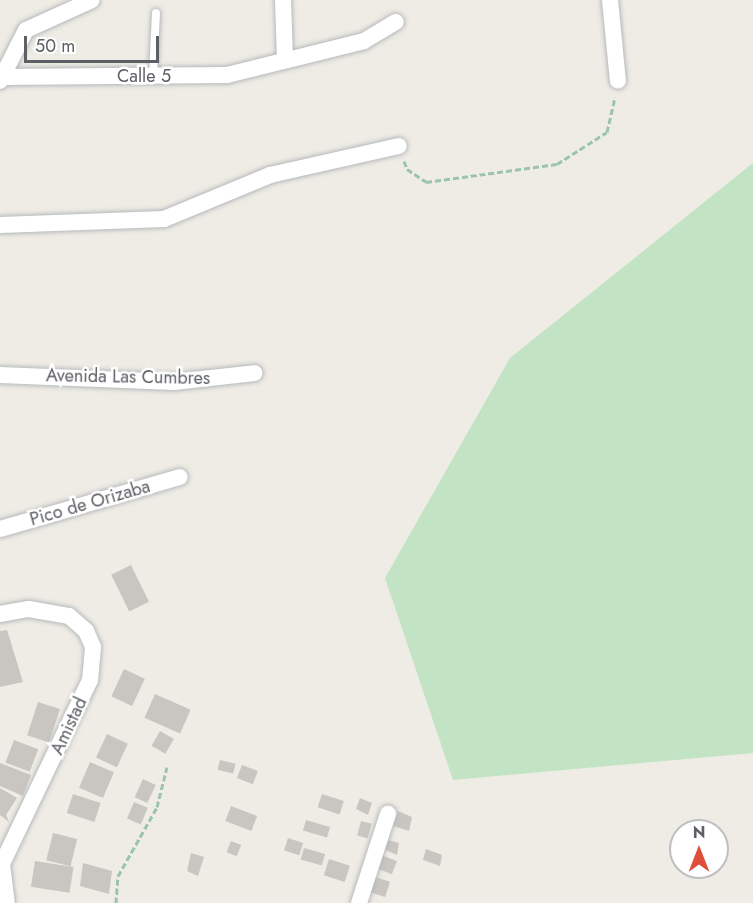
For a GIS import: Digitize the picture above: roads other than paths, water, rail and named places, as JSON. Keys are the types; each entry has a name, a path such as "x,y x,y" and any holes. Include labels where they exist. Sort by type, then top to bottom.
{"street":[{"path":"0,79 26,30 92,0"},
{"path":"283,0 285,59"},
{"path":"610,0 618,81"},
{"name":"Calle 5","path":"0,79 226,75 364,41 396,22"},
{"path":"0,225 164,219 270,176 399,146"},
{"name":"Avenida Las Cumbres","path":"0,375 174,382 255,373"},
{"name":"Pico de Orizaba","path":"0,529 180,477"},
{"name":"Amistad","path":"0,614 28,609 69,616 86,631 93,647 90,680 2,864 7,903"},
{"path":"359,903 388,814"}],"lane":[{"path":"153,76 156,13"}]}
